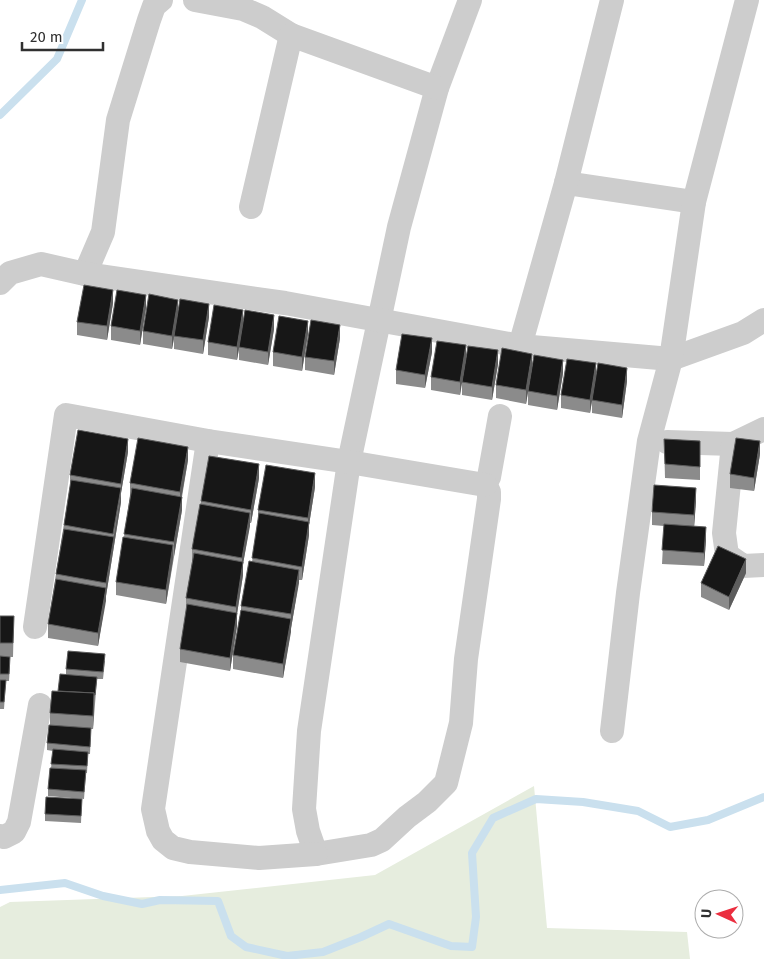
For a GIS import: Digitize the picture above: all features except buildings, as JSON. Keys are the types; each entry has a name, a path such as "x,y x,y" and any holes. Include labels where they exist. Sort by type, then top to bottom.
{"street":[{"path":"85,274 103,232 118,120 151,13 154,6 161,0"},
{"path":"195,0 244,9 262,17 291,35 437,88"},
{"path":"316,854 308,831 304,809 309,731 350,462 400,227 437,88 470,0"},
{"path":"520,346 566,183 612,0"},
{"path":"612,731 648,441 671,359 694,202 747,0"},
{"path":"251,207 291,35"},
{"path":"566,183 694,202"},
{"path":"0,283 10,273 41,264 85,274 285,303 520,346 671,359 743,333 764,320"},
{"path":"35,626 66,415 208,441 350,462 485,485"},
{"path":"485,485 489,478 500,416"},
{"path":"648,441 733,444 764,429"},
{"path":"208,441 153,809 158,831 163,840 173,848 190,852 259,858 316,854 371,845 382,840 427,802 446,783 460,723 466,659 489,499 489,492 485,485"},
{"path":"733,444 724,533 727,555 742,566 764,565"},
{"path":"0,836 4,837 14,832 19,822 40,705"}],"green space":[{"path":"534,786 547,928 687,932 690,959 0,959 0,907 10,902 182,896 375,875"}],"waterway":[{"path":"0,115 57,59 82,0"},
{"path":"0,890 65,883 103,896 142,904 160,900 218,901 231,936 246,947 287,956 323,952 389,924 451,946 472,947 476,917 472,853 493,818 536,799 583,802 638,811 670,827 708,820 764,797"}]}
